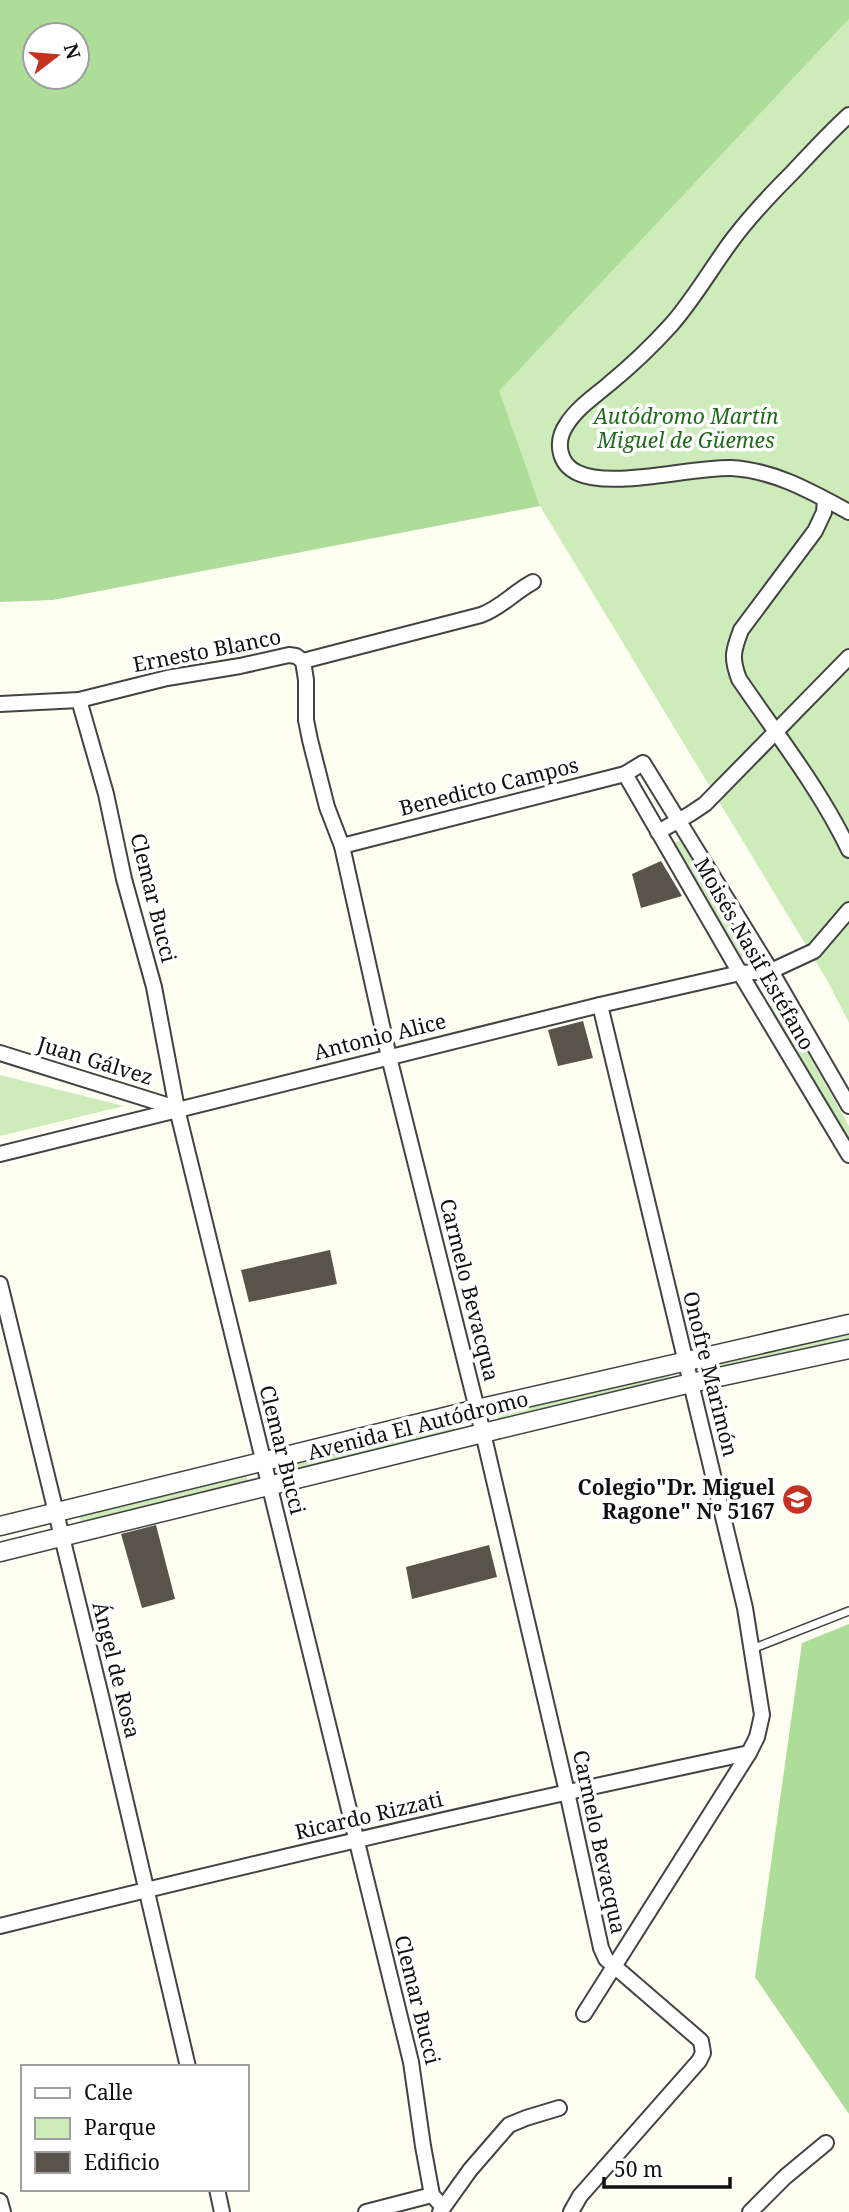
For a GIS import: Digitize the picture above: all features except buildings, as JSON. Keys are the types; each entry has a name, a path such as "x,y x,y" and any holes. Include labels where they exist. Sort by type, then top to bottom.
{"street":[{"path":"849,115 758,209 665,331 632,365 566,424 559,445 566,466 591,477 613,479 728,468 748,470 792,483 849,512"},
{"path":"825,500 824,512 815,531 748,618 734,648 733,662 739,679 817,791 849,850"},
{"name":"Ernesto Blanco","path":"0,705 79,700 167,678 289,655 303,661 481,615 492,611 533,582"},
{"path":"658,831 705,804 849,657"},
{"name":"Carmelo Bevacqua","path":"303,661 306,720 310,740 327,807 342,846 389,1057 483,1433 601,1948 606,1959 615,1966"},
{"name":"Clemar Bucci","path":"79,700 106,794 121,867 154,987 177,1109 411,2062 432,2195"},
{"name":"Benedicto Campos","path":"342,846 625,774 643,763"},
{"name":"Moisés Nasif Estéfano","path":"643,763 771,971 849,1106"},
{"name":"Moisés Nasif Estéfano","path":"625,774 849,1155"},
{"path":"771,971 814,951 849,910"},
{"name":"Antonio Alice","path":"0,1154 600,1005 740,973 771,971"},
{"name":"Onofre Marimón","path":"584,2014 749,1753 757,1737 762,1715 745,1608 600,1005"},
{"name":"Juan Gálvez","path":"0,1053 177,1109"},
{"name":"Ángel de Rosa","path":"0,1284 188,2065"},
{"name":"Avenida El Autódromo","path":"0,1526 477,1409 849,1324"},
{"name":"Avenida El Autódromo","path":"0,1552 691,1383 849,1349"},
{"name":"Ricardo Rizzati","path":"0,1926 358,1840 749,1753"},
{"path":"571,2212 580,2196 699,2061 703,2053 701,2040 695,2034 615,1966"},
{"path":"366,2212 432,2195 442,2210 470,2170 509,2125 559,2108"},
{"path":"750,2212 785,2177 826,2143"},
{"path":"217,2191 222,2212"},
{"path":"0,2201 3,2212"}],"lane":[{"path":"752,1649 849,1611"}],"green space":[{"path":"0,0 849,0 849,19 499,391 540,506 53,600 0,602"},
{"name":"Autódromo Martín Miguel de Güemes","path":"849,19 849,1023 827,980 540,506 498,391"},
{"path":"681,840 748,954 741,957 674,843"},
{"path":"778,1001 849,1126 849,1145 769,1006"},
{"path":"0,1075 124,1106 0,1136"},
{"path":"849,1333 849,1340 714,1370 712,1363"},
{"path":"668,1372 670,1379 498,1419 496,1413"},
{"path":"454,1424 455,1431 290,1471 289,1464"},
{"path":"246,1474 248,1481 81,1522 79,1515"},
{"path":"849,1624 849,2114 755,1977 802,1643"}],"place":[{"name":"Colegio\"Dr. Miguel Ragone\" Nº 5167","path":"798,1500"}]}
